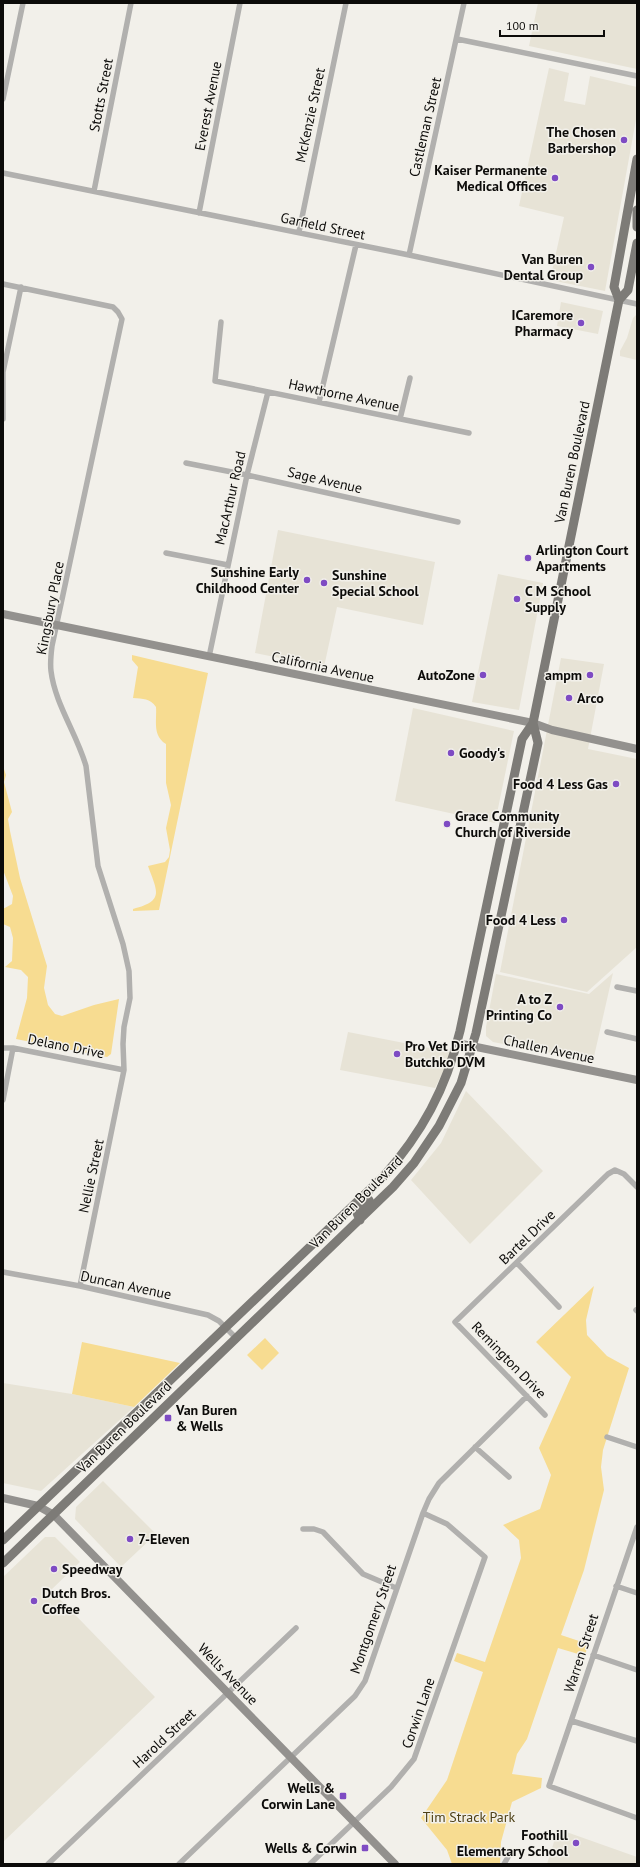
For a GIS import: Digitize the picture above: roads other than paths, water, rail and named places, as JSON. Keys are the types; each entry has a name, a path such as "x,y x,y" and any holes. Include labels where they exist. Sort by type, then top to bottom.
{"main road":[{"name":"Van Buren Boulevard","path":"619,300 614,288 637,164"},
{"path":"637,210 637,227"},
{"name":"Van Buren Boulevard","path":"3,1540 387,1173 417,1135 427,1118 445,1081 457,1043 522,739 533,723 619,300 628,290 637,243"},
{"name":"California Avenue","path":"3,614 533,723 552,730 637,749"},
{"name":"Van Buren Boulevard","path":"3,1564 404,1176 435,1132 461,1083 472,1047 538,741 533,723"},
{"name":"Challen Avenue","path":"457,1043 637,1080"},
{"path":"435,1132 431,1128 432,1121 445,1095 445,1081"},
{"path":"360,1220 357,1213 382,1186 386,1180 387,1173"},
{"name":"Wells Avenue","path":"3,1498 38,1506 54,1515 355,1821 395,1864"}],"street":[{"path":"3,100 23,3"},
{"name":"Stotts Street","path":"94,191 131,3"},
{"name":"Everest Avenue","path":"199,213 240,3"},
{"name":"McKenzie Street","path":"299,232 346,3"},
{"name":"Castleman Street","path":"409,255 464,3"},
{"path":"457,39 637,76"},
{"name":"Garfield Street","path":"3,173 299,232 637,304"},
{"path":"320,402 356,245"},
{"path":"3,284 21,288 3,372 3,418"},
{"name":"Kingsbury Place","path":"21,288 113,307 122,319 56,626 52,646 51,670 56,692 82,752 86,766 98,866 123,944 129,971 130,998 124,1027 124,1070"},
{"name":"Hawthorne Avenue","path":"221,322 215,381 469,433"},
{"path":"400,419 410,378"},
{"name":"MacArthur Road","path":"209,657 247,475 268,392"},
{"name":"Sage Avenue","path":"186,463 247,475 458,522"},
{"path":"166,554 228,565"},
{"path":"617,986 637,991"},
{"path":"607,1032 637,1039"},
{"name":"Delano Drive","path":"3,1048 13,1048 124,1070"},
{"path":"3,1100 13,1048"},
{"name":"Nellie Street","path":"80,1286 124,1070"},
{"name":"Bartel Drive","path":"455,1322 608,1174 615,1170 624,1174 637,1187"},
{"path":"517,1263 559,1307"},
{"name":"Duncan Avenue","path":"3,1272 80,1286 208,1315 216,1319 236,1338"},
{"name":"Remington Drive","path":"455,1322 545,1415"},
{"name":"Montgomery Street","path":"179,1864 355,1696 365,1682 396,1588 429,1499 439,1483 527,1396"},
{"path":"607,1437 637,1447"},
{"path":"475,1447 509,1477"},
{"name":"Corwin Lane","path":"310,1864 391,1787 414,1759 485,1557 447,1524 423,1513"},
{"name":"Warren Street","path":"637,1527 549,1786 637,1818"},
{"path":"303,1529 314,1529 323,1532 363,1574 396,1588"},
{"path":"616,1586 637,1593"},
{"name":"Harold Street","path":"48,1864 229,1694 296,1628"},
{"path":"594,1655 637,1670"},
{"path":"572,1721 637,1742"},
{"path":"504,1864 508,1857"}],"place":[{"name":"The Chosen Barbershop","path":"624,140"},
{"name":"Kaiser Permanente Medical Offices","path":"555,178"},
{"name":"Van Buren Dental Group","path":"591,267"},
{"name":"ICaremore Pharmacy","path":"581,323"},
{"name":"Arlington Court Apartments","path":"528,558"},
{"name":"Sunshine Early Childhood Center","path":"307,580"},
{"name":"Sunshine Special School","path":"324,583"},
{"name":"C M School Supply","path":"517,599"},
{"name":"AutoZone","path":"483,675"},
{"name":"ampm","path":"590,675"},
{"name":"Arco","path":"569,698"},
{"name":"Goody's","path":"451,753"},
{"name":"Food 4 Less Gas","path":"616,784"},
{"name":"Grace Community Church of Riverside","path":"447,824"},
{"name":"Food 4 Less","path":"564,920"},
{"name":"A to Z Printing Co","path":"560,1007"},
{"name":"Pro Vet Dirk Butchko DVM","path":"397,1054"},
{"name":"Van Buren & Wells","path":"168,1418"},
{"name":"7-Eleven","path":"130,1539"},
{"name":"Speedway","path":"54,1569"},
{"name":"Dutch Bros. Coffee","path":"34,1601"},
{"name":"Wells & Corwin Lane","path":"343,1796"},
{"name":"Foothill Elementary School","path":"576,1843"},
{"name":"Wells & Corwin","path":"365,1848"}],"park label":[{"name":"Tim Strack Park","path":"469,1817"}]}
